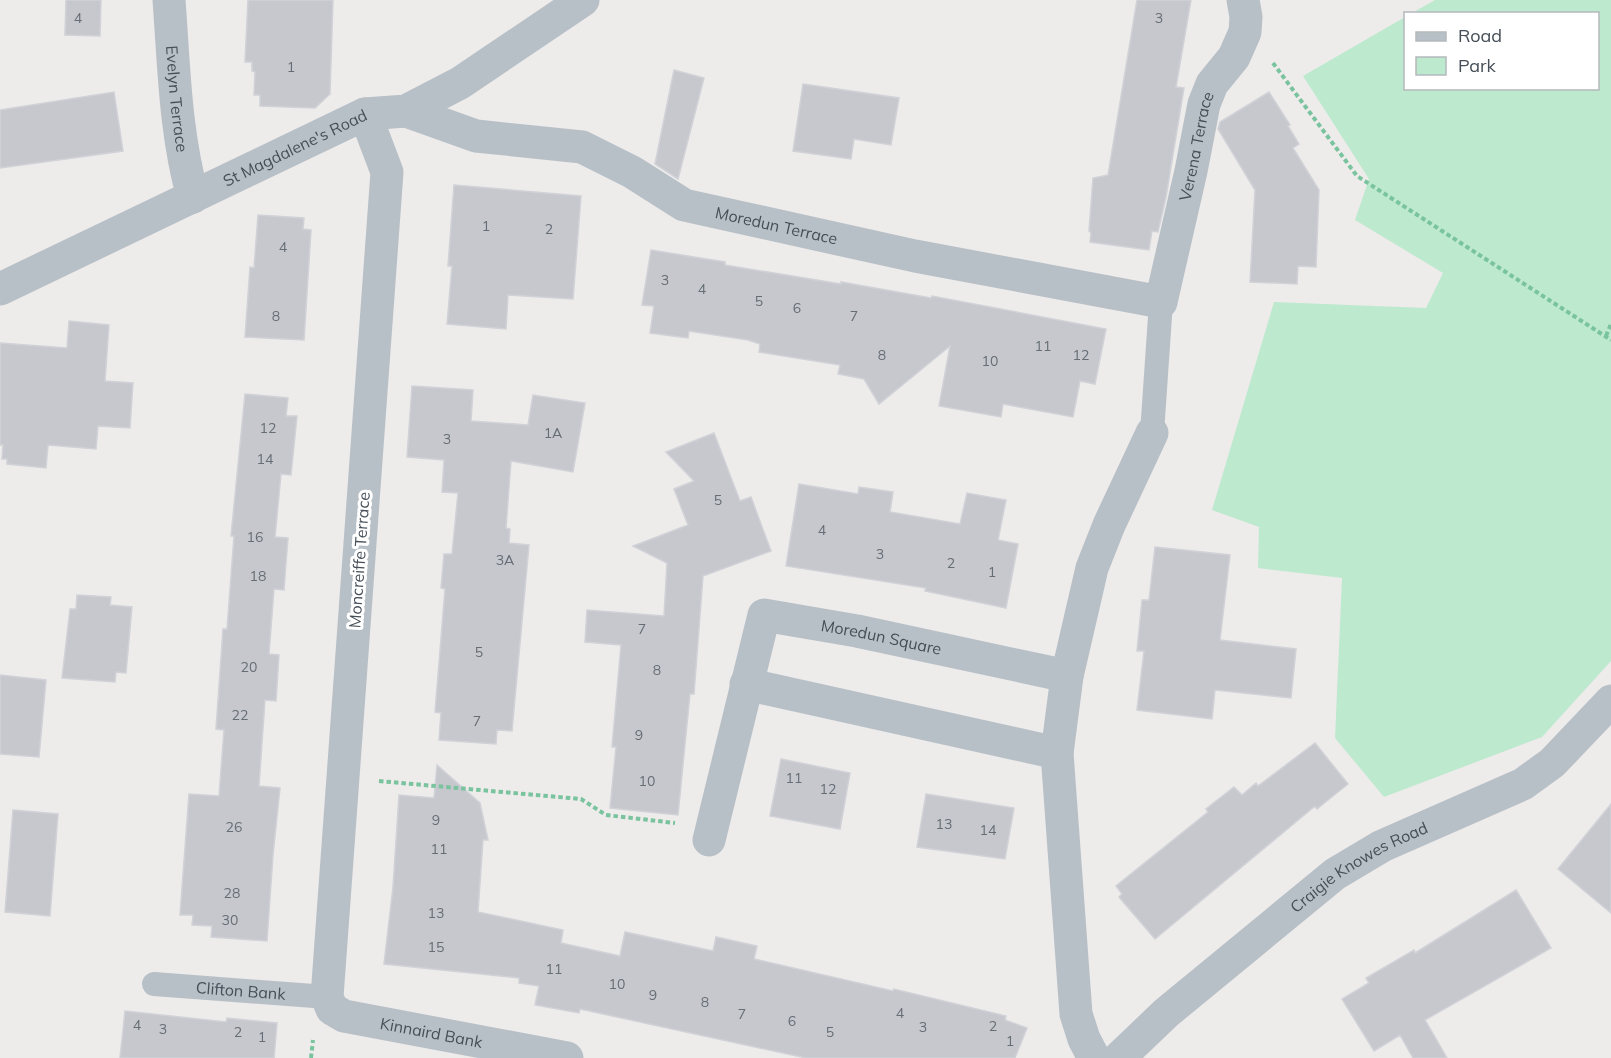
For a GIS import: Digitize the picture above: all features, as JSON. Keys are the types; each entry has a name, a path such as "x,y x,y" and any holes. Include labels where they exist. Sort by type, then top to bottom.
{"street":[{"name":"Evelyn Terrace","path":"169,0 179,121 186,172 193,197"},
{"name":"St Magdalene's Road","path":"0,289 365,114 406,111 460,83 583,0"},
{"name":"Verena Terrace","path":"1161,302 1204,104 1212,84 1234,57 1245,32 1246,17 1243,0"},
{"name":"Moredun Terrace","path":"406,111 476,136 582,147 632,172 684,205 915,256 1161,302"},
{"name":"Moncreiffe Terrace","path":"329,1003 387,172 365,114"},
{"path":"1094,1058 1084,1039 1076,1014 1057,753 1067,676 1092,568 1109,525 1152,433"},
{"name":"Moredun Square","path":"711,834 764,615 857,631 1067,676"},
{"path":"746,684 1057,753"},
{"name":"Craigie Knowes Road","path":"1119,1058 1166,1013 1335,874 1382,846 1523,784 1552,763 1611,701"},
{"name":"Kinnaird Bank","path":"329,1003 344,1016 567,1058"}],"lane":[{"path":"1152,433 1161,302"},
{"name":"Clifton Bank","path":"154,984 329,1003"}],"path":[{"path":"1240,44 1265,53 1357,176 1611,340"},
{"path":"1606,336 1611,324"},
{"path":"343,778 581,799 606,815 711,834"}],"green space":[{"path":"1435,0 1611,0 1611,661 1542,737 1384,797 1335,738 1342,578 1258,568 1259,527 1212,510 1274,302 1426,308 1443,273 1355,220 1369,179 1303,76 1404,18 1404,90 1599,90 1599,12 1414,12"}],"building":[{"path":"66,0 101,0 100,36 65,35"},
{"path":"248,0 333,0 330,94 315,108 260,106 260,95 254,95 255,72 252,71 252,62 245,62"},
{"path":"1137,0 1191,0 1176,87 1184,88 1166,197 1158,232 1152,231 1149,250 1090,242 1091,233 1089,231 1093,178 1108,175"},
{"path":"674,70 704,78 678,179 655,164"},
{"path":"803,84 899,98 891,145 854,139 851,159 793,151"},
{"path":"114,92 123,151 0,168 0,110"},
{"path":"1269,92 1299,144 1293,148 1319,190 1316,267 1298,266 1297,284 1250,282 1255,190 1218,129 1220,122"},
{"path":"454,185 581,196 573,299 508,295 506,329 447,324 452,266 448,266"},
{"path":"258,215 304,218 303,229 311,230 304,340 245,337 250,267 254,268"},
{"path":"651,250 841,284 841,282 931,298 932,296 1106,329 1095,384 1080,381 1073,417 1003,404 1001,417 939,406 950,346 879,404 864,379 838,374 840,365 759,352 760,344 748,340 689,331 688,338 650,333 654,306 642,305"},
{"path":"69,321 109,325 105,381 133,383 130,428 98,426 96,449 48,445 46,468 7,464 7,459 2,459 3,445 0,445 0,343 67,348"},
{"path":"412,386 473,390 471,421 528,425 533,395 585,403 573,472 511,461 506,528 510,529 509,543 529,545 512,731 497,730 496,744 439,740 441,713 435,712 445,589 441,588 444,554 452,554 458,493 442,492 444,460 407,457"},
{"path":"245,394 288,398 286,416 297,416 291,475 281,474 275,537 288,538 284,590 274,589 269,654 279,655 276,701 265,700 259,786 280,788 267,941 211,937 212,926 192,925 193,915 180,915 189,794 219,796 224,730 216,729 223,629 227,629 234,536 231,536"},
{"path":"714,433 740,501 751,497 771,551 703,576 694,694 690,694 678,815 610,808 616,747 612,747 621,645 585,642 587,610 664,616 667,563 633,546 688,525 674,489 694,481 666,452"},
{"path":"799,484 858,494 859,487 893,492 890,512 960,524 967,493 1006,500 998,540 1018,544 1006,608 925,591 926,588 786,566"},
{"path":"1155,547 1230,555 1220,640 1296,649 1291,698 1215,690 1212,719 1137,710 1144,651 1137,651 1142,600 1149,600"},
{"path":"77,595 111,597 110,605 132,607 126,673 116,672 115,682 62,678 70,609 76,609"},
{"path":"0,675 46,680 39,757 0,754"},
{"path":"1315,743 1348,784 1317,809 1315,806 1155,939 1119,897 1122,894 1116,886 1208,812 1206,809 1234,787 1242,795 1256,783 1258,786"},
{"path":"781,759 850,773 840,829 770,816"},
{"path":"437,765 480,803 488,840 483,840 478,912 563,930 561,943 620,956 625,932 713,951 716,937 757,946 754,959 1006,1016 1005,1020 1027,1028 1015,1058 806,1058 580,1009 579,1013 535,1005 539,986 519,983 519,978 384,964 393,887 399,795 434,798"},
{"path":"926,794 1014,808 1005,859 917,847"},
{"path":"1611,804 1611,913 1558,869"},
{"path":"13,810 58,814 50,916 5,912"},
{"path":"1516,890 1551,948 1425,1020 1447,1058 1413,1058 1400,1035 1374,1051 1342,999 1369,983 1366,978 1414,950 1415,953"},
{"path":"125,1011 226,1022 227,1018 277,1023 274,1058 120,1058"}]}
